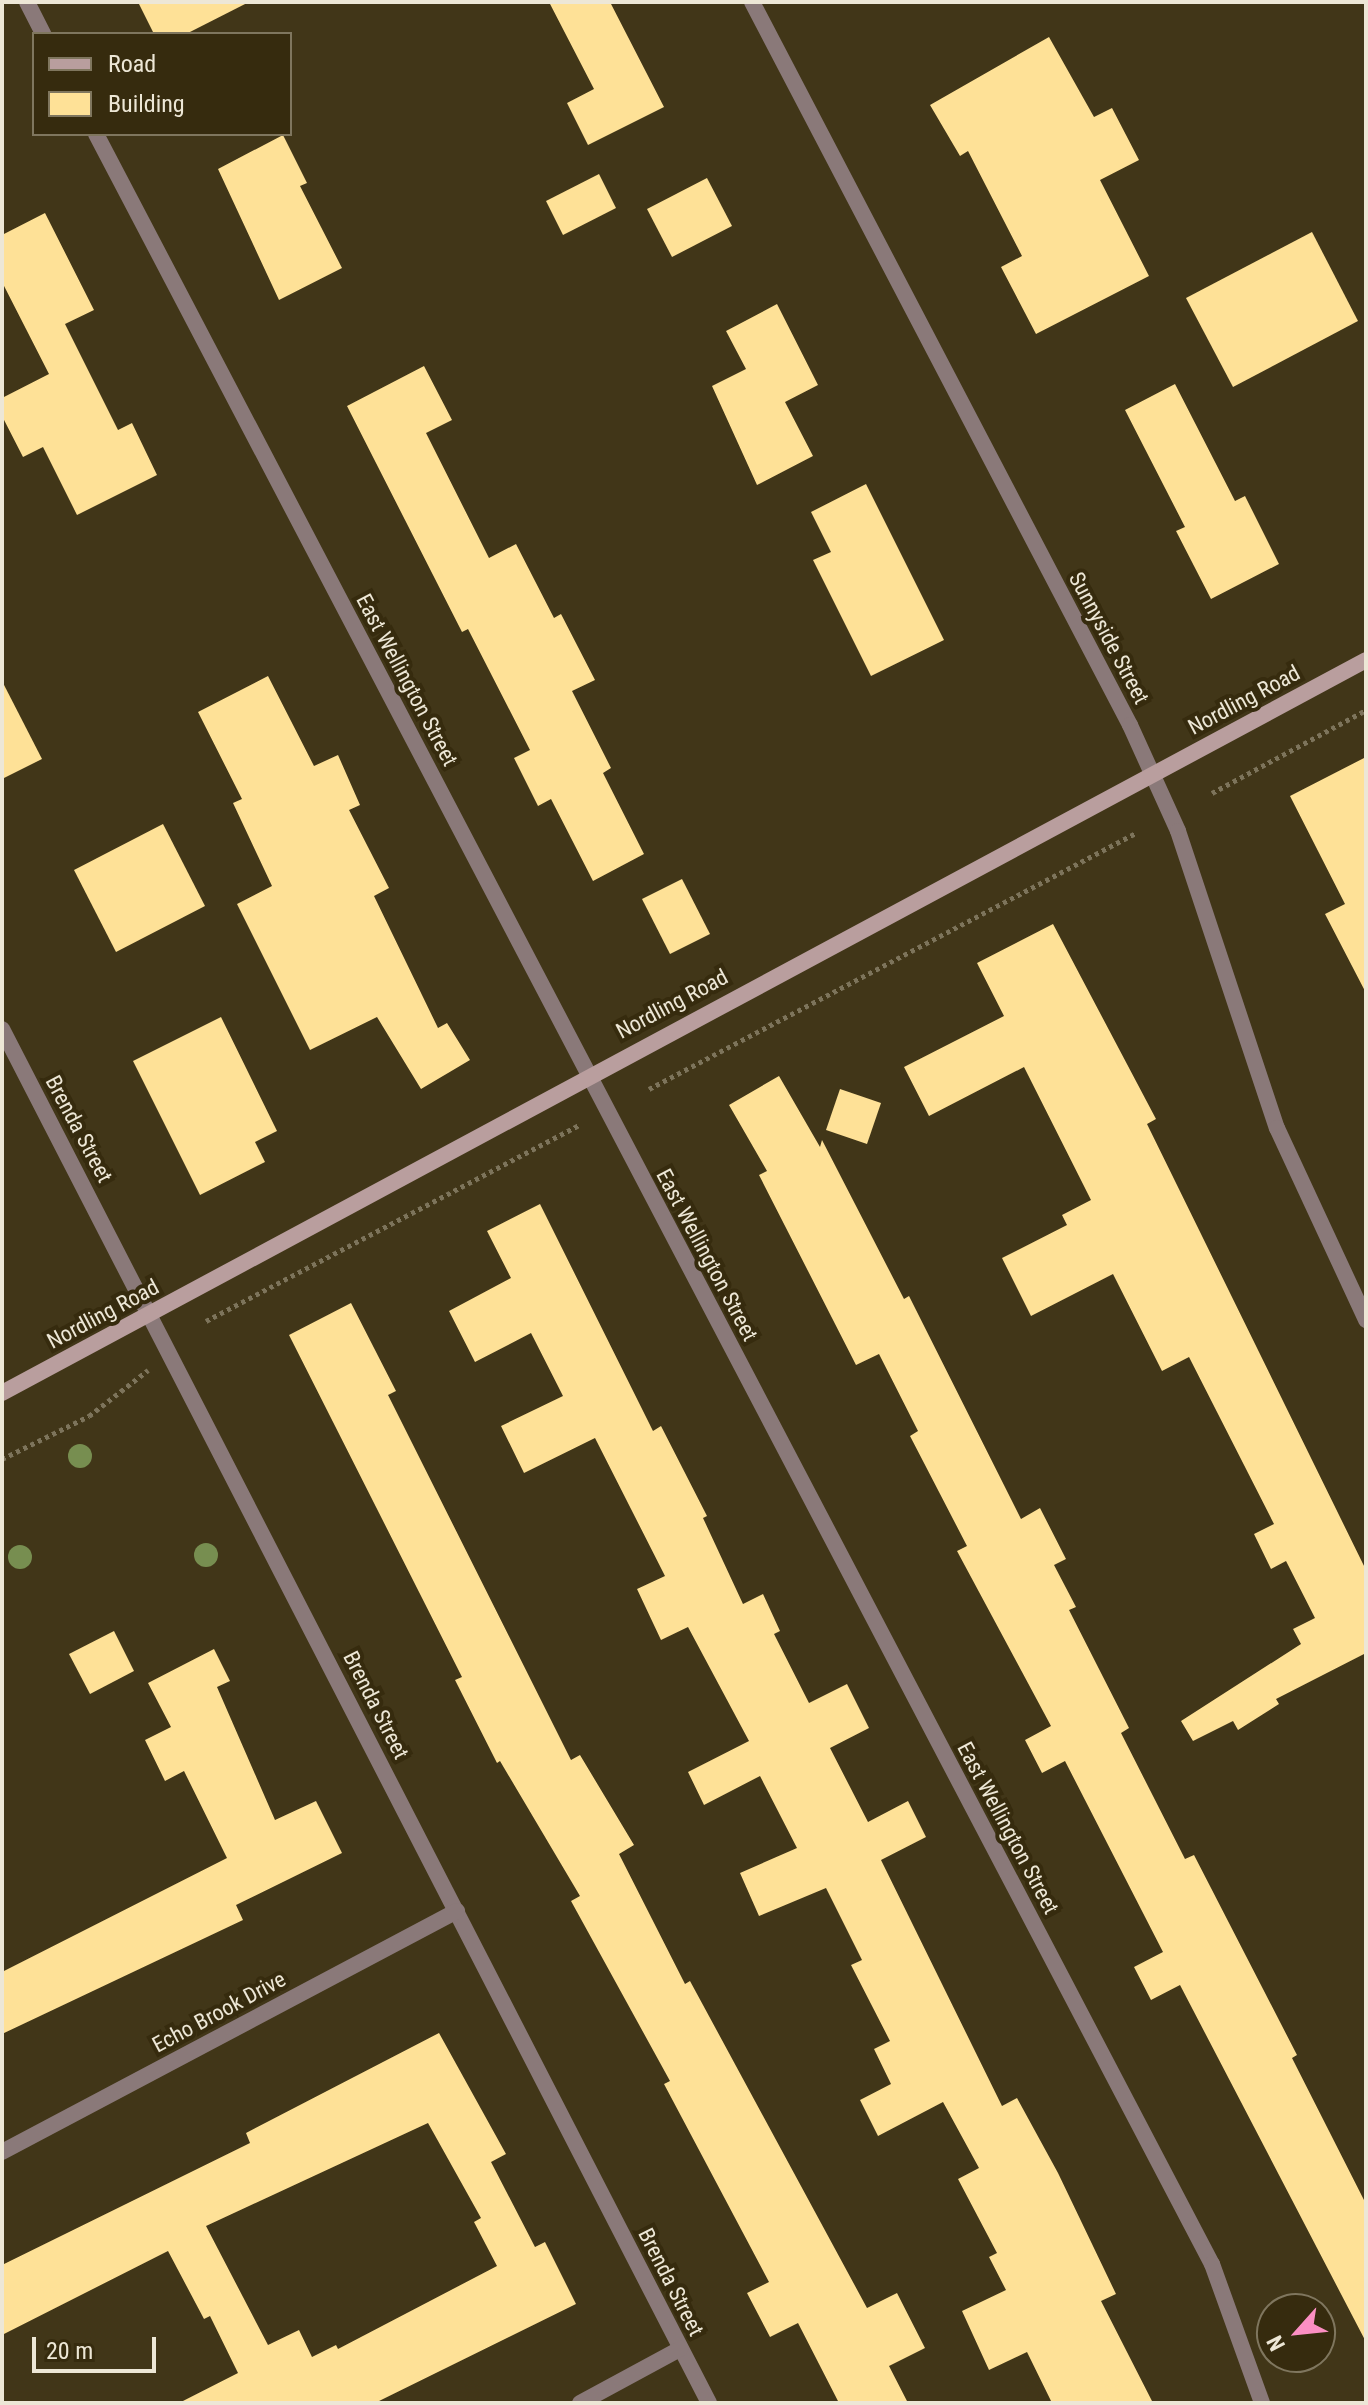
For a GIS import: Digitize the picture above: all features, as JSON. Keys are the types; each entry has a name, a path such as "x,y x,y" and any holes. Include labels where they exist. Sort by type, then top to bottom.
{"street":[{"path":"27,2 42,32"},
{"name":"Sunnyside Street","path":"752,2 1152,774 1178,831 1277,1128 1366,1320"},
{"name":"East Wellington Street","path":"97,136 1212,2264 1262,2403"},
{"name":"Nordling Road","path":"2,1393 587,1075 1366,660"},
{"name":"Brenda Street","path":"2,1029 709,2403"},
{"name":"Echo Brook Drive","path":"2,2152 457,1911"},
{"path":"580,2403 680,2349"}],"path":[{"path":"1212,793 1366,710"},
{"path":"649,1089 1136,833"},
{"path":"206,1321 580,1125"},
{"path":"2,1459 89,1416 155,1365"}],"building":[{"path":"138,2 249,2 190,32 153,32"},
{"path":"549,2 610,2 664,107 588,145 567,103 594,89"},
{"path":"1049,37 1094,117 1112,108 1139,160 1100,180 1149,276 1036,334 1001,267 1022,256 968,151 960,156 930,105"},
{"path":"284,136 307,183 300,186 342,268 279,300 218,169"},
{"path":"599,174 616,208 563,235 546,201"},
{"path":"707,178 732,226 672,257 647,209"},
{"path":"45,213 94,310 65,324 118,430 132,423 157,475 77,515 43,447 23,457 2,416 2,398 49,374 2,282 2,235"},
{"path":"1312,232 1358,321 1233,387 1186,298"},
{"path":"777,304 818,385 785,402 813,456 757,485 712,386 746,369 726,331"},
{"path":"424,366 452,420 426,433 489,558 516,544 554,618 561,614 595,680 572,691 611,768 603,773 644,854 593,881 551,799 538,806 514,758 530,750 468,629 462,632 347,406"},
{"path":"1175,384 1235,501 1245,496 1279,564 1211,599 1176,531 1185,527 1125,410"},
{"path":"866,484 944,640 871,676 813,560 831,552 811,512"},
{"path":"268,676 314,766 338,755 360,805 349,810 389,888 374,896 438,1028 447,1023 470,1060 421,1089 377,1017 310,1050 237,904 272,886 233,803 242,799 198,712"},
{"path":"2,681 42,759 2,779"},
{"path":"1366,757 1366,993 1325,914 1345,904 1290,796"},
{"path":"163,824 205,906 116,952 74,870"},
{"path":"682,879 710,934 670,954 642,899"},
{"path":"1053,924 1156,1119 1147,1124 1366,1570 1366,1653 1276,1699 1279,1704 1238,1730 1233,1721 1193,1741 1181,1721 1301,1644 1293,1629 1315,1618 1286,1561 1271,1569 1254,1534 1274,1524 1189,1357 1162,1371 1113,1274 1031,1316 1002,1258 1067,1225 1062,1215 1091,1200 1024,1067 929,1116 904,1067 1004,1016 977,963"},
{"path":"221,1017 277,1131 255,1142 265,1162 200,1195 133,1061"},
{"path":"779,1076 820,1147 822,1140 904,1299 909,1296 1021,1519 1040,1508 1066,1559 1054,1565 1076,1607 1069,1610 1129,1728 1121,1733 1185,1859 1194,1855 1297,2055 1292,2058 1366,2204 1366,2342 1180,1985 1151,2000 1134,1967 1163,1952 1065,1761 1042,1773 1025,1740 1051,1726 957,1551 967,1546 910,1436 918,1431 879,1354 856,1365 759,1175 767,1171 729,1105"},
{"path":"840,1089 881,1103 867,1144 826,1130"},
{"path":"540,1204 653,1431 661,1426 707,1516 703,1518 743,1604 763,1594 780,1631 774,1634 809,1703 847,1684 869,1728 830,1748 868,1822 908,1801 926,1837 881,1860 1002,2106 1017,2098 1058,2173 1116,2294 1101,2301 1153,2403 1052,2403 1027,2352 989,2370 962,2311 1006,2290 989,2257 997,2253 958,2179 979,2168 943,2102 878,2136 860,2100 891,2084 874,2049 890,2041 851,1965 862,1960 826,1888 759,1916 740,1873 797,1848 760,1776 704,1805 688,1772 749,1741 688,1627 661,1640 637,1589 665,1576 595,1438 524,1473 501,1426 563,1396 531,1333 475,1362 449,1311 511,1278 487,1231"},
{"path":"351,1303 396,1391 388,1395 571,1760 580,1755 634,1845 619,1854 685,1984 690,1981 867,2308 897,2293 925,2348 889,2366 908,2403 839,2403 798,2323 770,2337 747,2293 769,2282 664,2084 670,2081 571,1901 580,1896 500,1761 497,1763 455,1680 462,1677 289,1335"},
{"path":"114,1631 134,1671 90,1694 69,1654"},
{"path":"214,1649 230,1681 217,1687 275,1820 316,1801 342,1853 236,1905 243,1920 2,2034 2,1972 227,1858 184,1771 165,1781 145,1740 171,1727 148,1683"},
{"path":"439,2033 506,2154 491,2162 535,2247 545,2242 576,2304 375,2403 179,2403 238,2373 210,2316 204,2319 168,2251 2,2335 2,2265 250,2143 246,2133","holes":["428,2123 481,2218 474,2222 497,2266 338,2349 336,2345 312,2357 299,2330 268,2345 206,2226"]}]}
